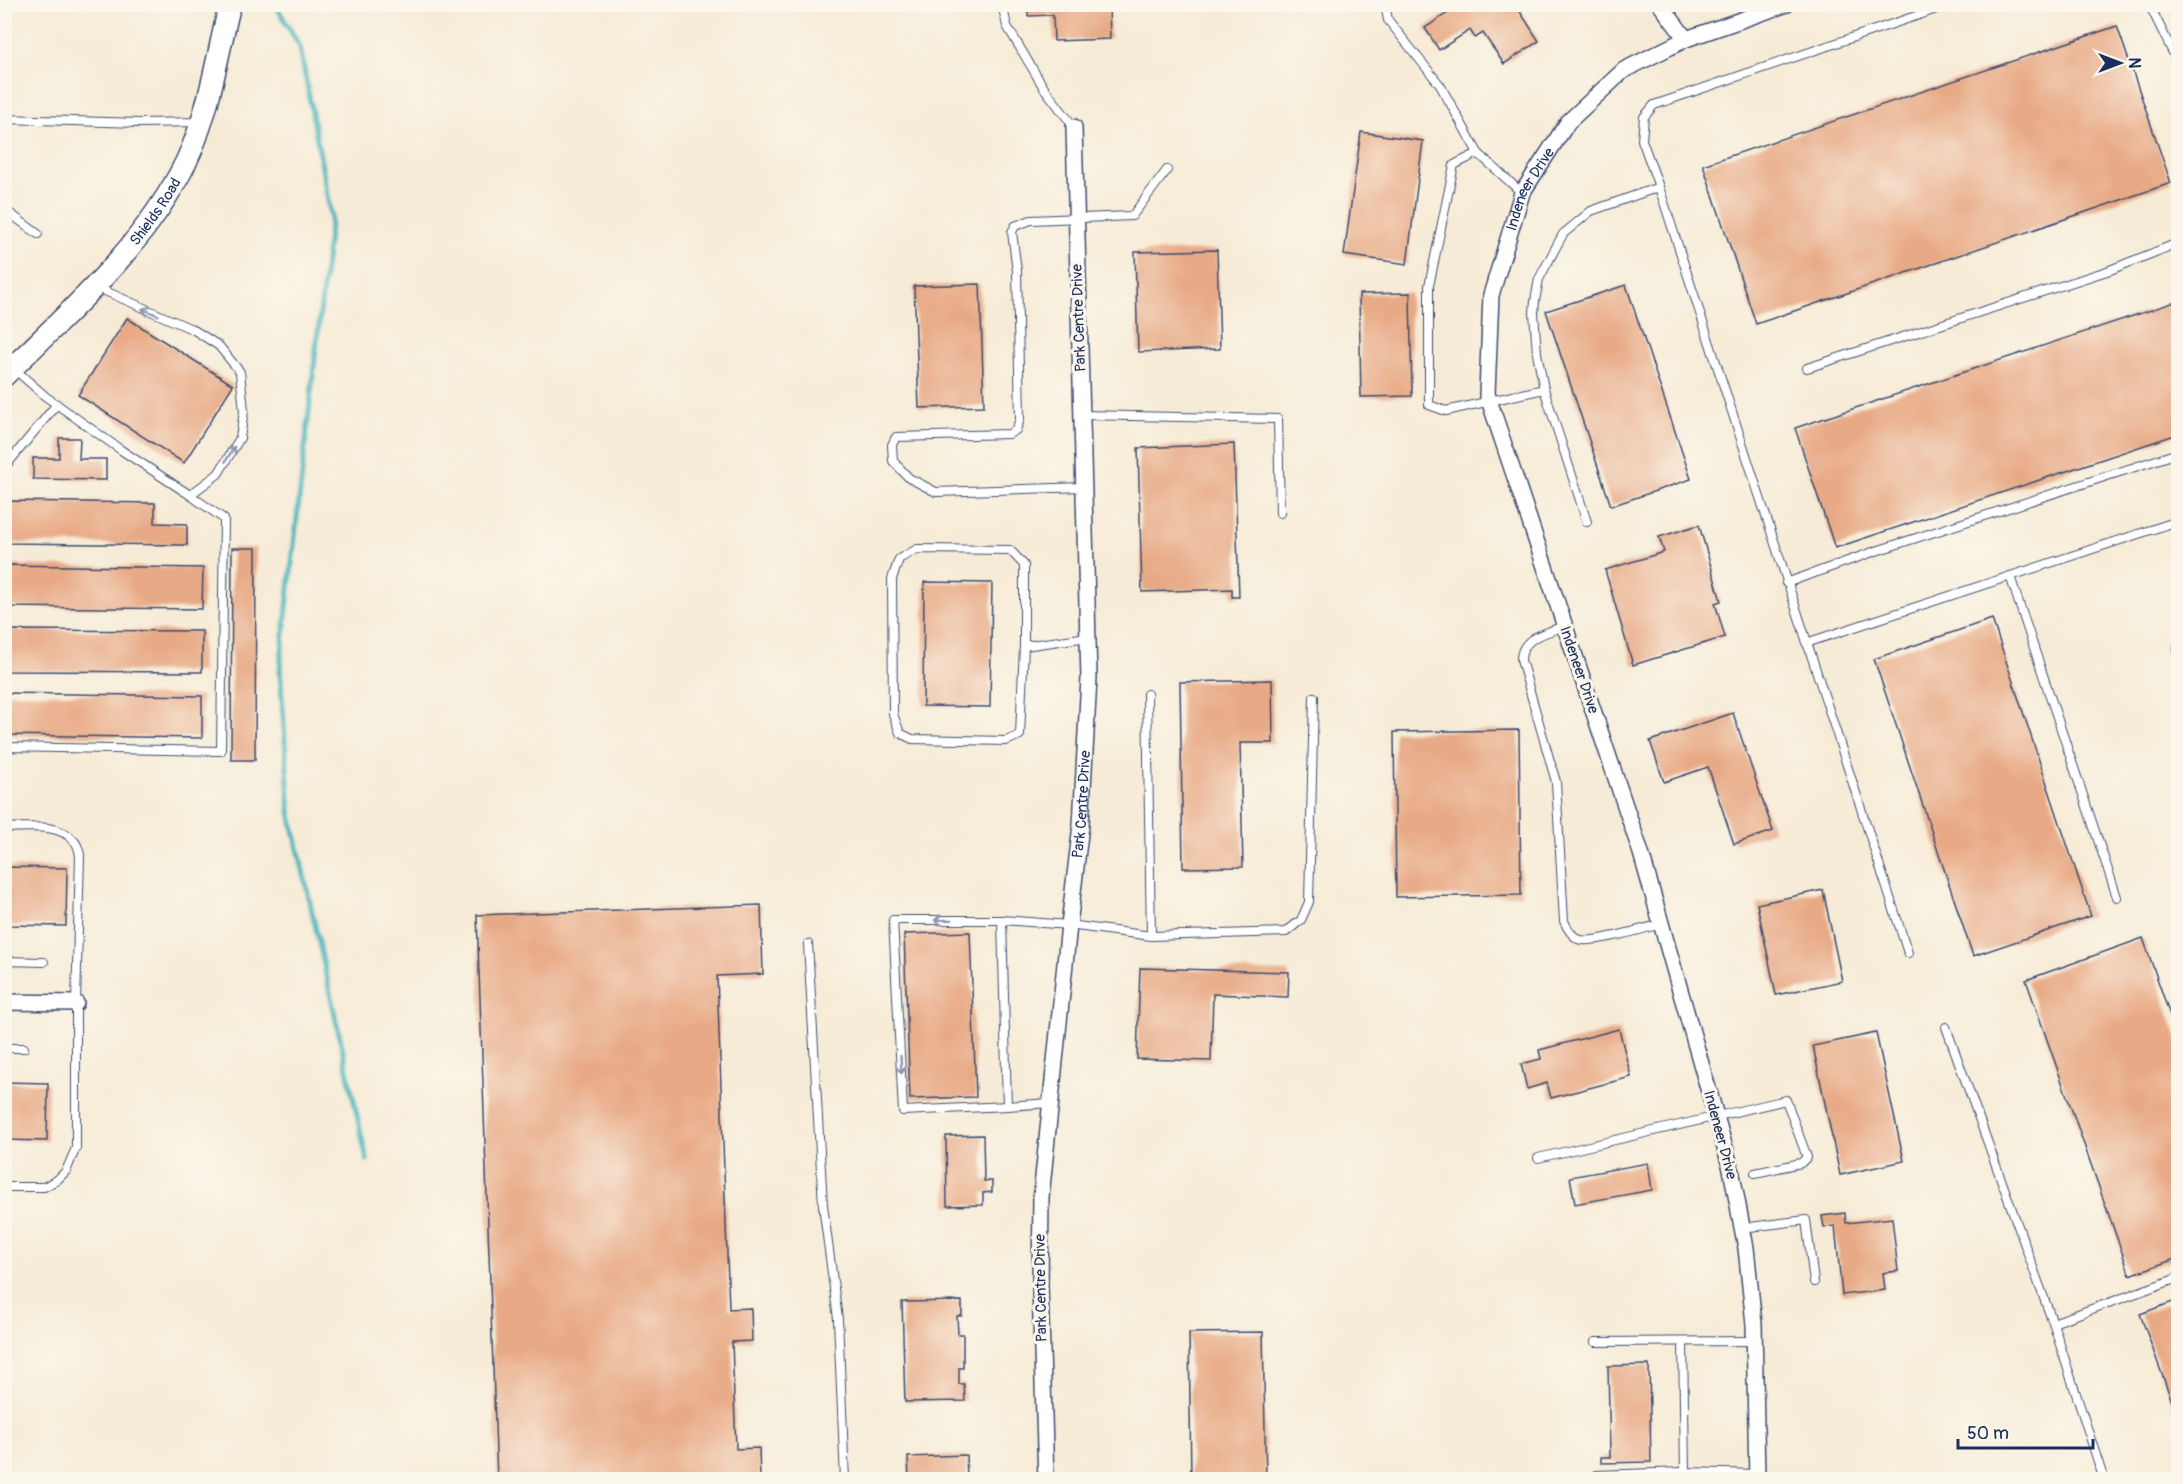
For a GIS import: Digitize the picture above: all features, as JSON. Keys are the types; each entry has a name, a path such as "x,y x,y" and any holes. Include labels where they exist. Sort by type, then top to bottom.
{"street":[{"name":"Shields Road","path":"7,368 95,287 137,240 166,199 187,160 201,122 230,4"},
{"path":"1660,4 1686,39"},
{"name":"Indeneer Drive","path":"1757,1477 1755,1341 1747,1259 1731,1169 1641,853 1487,394 1491,295 1522,193 1568,122 1624,70 1686,39 1787,4"},
{"name":"Park Centre Drive","path":"1046,1479 1040,1286 1041,1197 1069,925 1082,825 1089,678 1074,127"},
{"path":"4,1002 76,1003"}],"lane":[{"path":"1002,4 1007,26 1044,88 1074,127"},
{"path":"1385,4 1388,20 1440,85 1478,153 1522,193"},
{"path":"1908,954 1642,140 1644,117 1654,105 1951,4"},
{"path":"2149,4 2178,63"},
{"path":"4,119 140,123 201,122"},
{"path":"1478,153 1454,165 1429,286 1429,405 1446,411 1544,389"},
{"path":"1084,487 936,492 909,478 893,461 892,445 896,437 1009,434 1016,430 1020,419 1020,407 1017,271 1012,232 1015,226 1022,221 1132,216 1167,170"},
{"path":"1587,522 1544,389 1537,353 1534,313 1539,279 1563,234 1591,211 1659,187"},
{"path":"4,209 38,234"},
{"path":"1807,368 2110,270 2178,243"},
{"path":"95,287 194,330 219,346 240,372 244,411 240,438 218,474 190,495"},
{"path":"4,747 221,751 224,519 121,450 7,368"},
{"path":"4,468 57,404"},
{"path":"1082,416 1278,419 1280,513"},
{"path":"1786,583 1873,552 2178,453"},
{"path":"1806,643 2178,521"},
{"path":"917,549 1010,550 1024,565 1024,646 1020,735 1006,741 912,739 900,733 894,714 892,590 892,579 899,559 917,549"},
{"path":"2010,576 2117,897"},
{"path":"1565,626 1529,640 1521,651 1521,660 1556,783 1564,921 1569,931 1580,940 1592,941 1661,924"},
{"path":"1024,646 1088,637"},
{"path":"2178,647 2178,661"},
{"path":"1147,694 1151,936"},
{"path":"1051,1103 903,1111 894,921 1002,920 1069,925 1151,936 1286,932 1301,920 1309,902 1314,697"},
{"path":"4,828 44,828 64,832 76,842 80,855 76,1003 76,1148 66,1171 44,1187 4,1187"},
{"path":"1002,920 1007,1106"},
{"path":"808,944 823,1206 838,1319 845,1479"},
{"path":"4,961 44,962"},
{"path":"1946,1027 2053,1323 2104,1479"},
{"path":"4,1048 24,1048"},
{"path":"1538,1158 1786,1100 1807,1157 1801,1163 1755,1173"},
{"path":"1742,1228 1806,1220 1814,1282"},
{"path":"2053,1323 2178,1278"},
{"path":"1595,1342 1755,1341"},
{"path":"1683,1342 1685,1472"},
{"path":"1596,1475 1685,1472 1757,1477"}],"building":[{"path":"1028,4 1109,4 1110,39 1054,41 1053,15 1028,16"},
{"path":"1448,4 1520,4 1517,7 1539,41 1504,64 1483,33 1475,38 1470,30 1439,50 1425,28 1452,10"},
{"path":"2117,26 2171,183 1756,324 1703,165"},
{"path":"1361,132 1423,141 1407,264 1344,255"},
{"path":"1217,250 1220,349 1138,352 1135,252"},
{"path":"980,284 984,406 919,408 914,286"},
{"path":"1626,285 1691,479 1611,506 1546,311"},
{"path":"1410,293 1412,396 1361,397 1359,294"},
{"path":"2178,301 2178,434 1835,548 1795,428"},
{"path":"127,318 233,385 184,463 78,395"},
{"path":"59,438 80,438 79,459 106,459 106,480 33,479 33,458 59,458"},
{"path":"1234,444 1239,597 1232,597 1232,589 1142,592 1138,448"},
{"path":"4,501 155,503 155,523 187,524 187,545 4,543"},
{"path":"1699,525 1721,601 1715,603 1725,637 1633,665 1605,570 1664,552 1659,537"},
{"path":"232,548 256,548 255,760 231,760"},
{"path":"4,565 203,568 202,609 4,607"},
{"path":"924,582 992,583 990,707 923,706"},
{"path":"1992,619 2091,916 1973,956 1874,659"},
{"path":"5,630 202,631 202,672 5,671"},
{"path":"1272,680 1273,743 1240,743 1243,867 1183,868 1180,682"},
{"path":"4,693 202,696 202,738 4,735"},
{"path":"1733,713 1773,831 1734,844 1708,767 1664,782 1650,741"},
{"path":"1519,730 1521,895 1396,897 1394,732"},
{"path":"4,867 67,868 66,926 4,925"},
{"path":"1823,890 1842,981 1776,995 1757,904"},
{"path":"761,905 763,974 717,976 729,1309 751,1308 752,1341 732,1342 736,1449 759,1448 760,1480 497,1480 477,915"},
{"path":"970,932 976,1097 910,1099 904,934"},
{"path":"2143,938 2178,1038 2178,1258 2130,1275 2026,980"},
{"path":"1140,968 1289,972 1288,997 1213,994 1211,1061 1137,1059"},
{"path":"1619,1029 1631,1077 1551,1098 1547,1083 1527,1089 1521,1064 1541,1059 1539,1050"},
{"path":"1876,1033 1904,1161 1840,1175 1813,1046"},
{"path":"4,1082 48,1083 47,1141 4,1140"},
{"path":"983,1135 984,1181 992,1181 992,1192 983,1193 983,1205 947,1206 946,1136"},
{"path":"1648,1163 1652,1190 1575,1204 1570,1177"},
{"path":"1845,1213 1846,1223 1892,1218 1898,1271 1883,1273 1885,1290 1842,1295 1835,1226 1824,1227 1822,1216"},
{"path":"2178,1300 2178,1418 2140,1314"},
{"path":"962,1301 962,1316 957,1316 958,1334 963,1334 963,1368 959,1368 959,1384 964,1384 965,1401 905,1402 902,1302"},
{"path":"1263,1332 1266,1480 1191,1480 1189,1333"},
{"path":"1649,1365 1651,1462 1601,1463 1601,1457 1610,1457 1608,1366"},
{"path":"966,1455 967,1480 909,1480 908,1457"}],"waterway":[{"path":"275,4 300,47 331,216 280,669 290,812 367,1160"}]}
